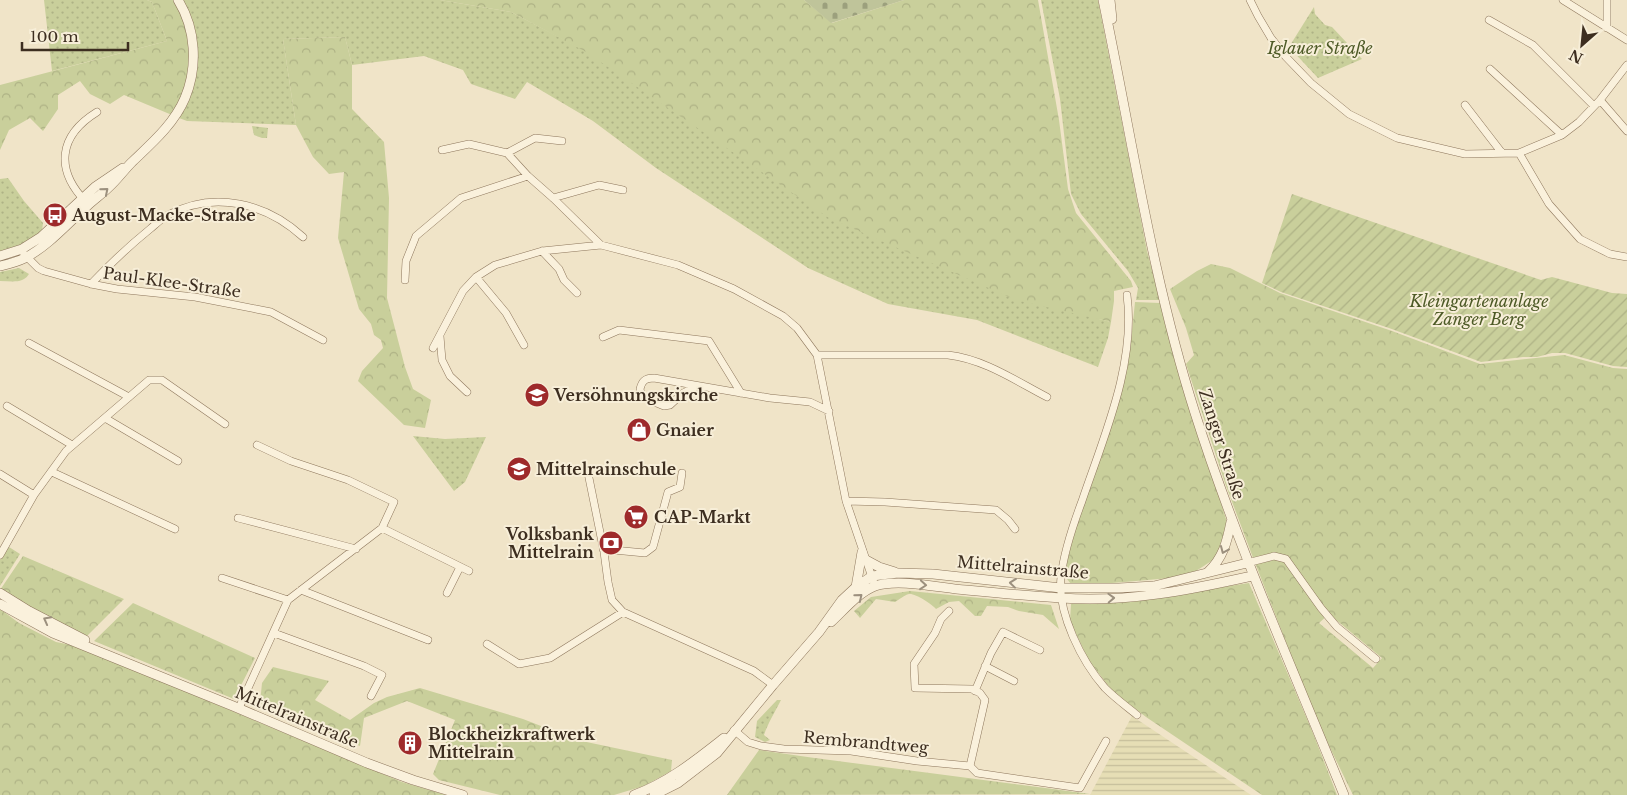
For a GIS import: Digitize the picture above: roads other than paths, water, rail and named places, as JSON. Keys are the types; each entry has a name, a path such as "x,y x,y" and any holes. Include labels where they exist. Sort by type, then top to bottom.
{"street":[{"path":"0,266 13,263 24,253 59,232 101,182 130,164 169,125 185,99 194,62 193,44 187,19 178,0"},
{"name":"Zanger Straße","path":"1103,0 1121,86 1142,205 1164,300 1194,411 1231,522 1252,576 1344,795"},
{"name":"Zanger Straße","path":"1110,0 1121,86"},
{"path":"1250,0 1271,38 1286,57 1311,83 1350,114 1397,138 1465,154 1519,152 1562,134 1579,122 1597,103 1627,65"},
{"path":"1563,0 1627,40"},
{"path":"1607,0 1607,28"},
{"path":"1489,20 1533,45 1627,131"},
{"path":"1490,69 1562,134"},
{"path":"1465,105 1502,153"},
{"path":"85,201 70,183 65,170 66,150 76,128 84,120 97,112"},
{"path":"507,153 535,138 562,141"},
{"path":"442,150 469,144 507,153 528,176 601,245"},
{"path":"1519,152 1549,204 1580,239 1610,254 1627,257"},
{"path":"405,280 406,261 416,236 453,204 461,198 528,176"},
{"path":"553,198 598,186 623,190"},
{"path":"91,284 136,240 167,215 203,203 231,201 251,207 287,224 303,237"},
{"path":"433,348 463,291 476,276 495,265 542,251 601,245 678,265 725,284 783,316 797,328 818,355 846,501 875,586"},
{"path":"542,251 559,268 564,280 577,293"},
{"path":"0,256 24,253"},
{"name":"Paul-Klee-Straße","path":"24,253 44,272 117,289 195,297 271,312 323,340"},
{"path":"476,276 506,313 524,345"},
{"path":"1128,295 1129,332 1114,409 1070,535 1061,578 1061,588 1067,624 1083,656 1104,687 1137,715"},
{"path":"603,337 620,330 709,342 741,393"},
{"path":"440,335 442,360 450,376 467,392"},
{"path":"29,343 129,397"},
{"path":"818,355 948,355 963,357 980,363 1047,397"},
{"path":"698,386 683,393 670,405 664,406 642,397 640,390 642,384 648,378 793,401 810,402 828,411"},
{"path":"0,555 34,495 66,451 149,380 162,380 225,424"},
{"path":"7,406 72,445"},
{"path":"106,418 178,461"},
{"path":"240,708 288,600 382,528 394,502 348,480 291,462 257,445"},
{"path":"52,472 175,529"},
{"path":"588,472 612,600 624,612 754,671 772,685"},
{"path":"603,549 645,553 654,547 668,492 680,487 682,473"},
{"path":"0,474 34,495"},
{"path":"846,501 996,510 1008,520 1014,529"},
{"path":"238,518 356,549"},
{"path":"1206,573 1219,561 1225,551 1231,522"},
{"path":"382,528 468,571"},
{"path":"864,556 879,567 898,573"},
{"path":"856,587 864,556"},
{"path":"1247,563 1274,556 1286,559 1320,608 1337,627 1376,658"},
{"name":"Mittelrainstraße","path":"654,795 678,783 717,753 734,730 819,632 842,600 872,576 898,573 933,574 1061,588 1154,586 1247,563"},
{"path":"448,593 460,567"},
{"name":"Mittelrainstraße","path":"819,632 863,593 875,586 906,584 1062,598 1111,599 1151,596 1252,576"},
{"path":"222,578 288,600"},
{"path":"301,590 428,640"},
{"name":"Mittelrainstraße","path":"0,593 29,611 121,660"},
{"name":"Mittelrainstraße","path":"0,604 53,633 240,708 368,763 412,780 463,795"},
{"path":"949,611 941,619 914,664 914,688 972,689 980,693 985,700 970,766"},
{"path":"486,644 519,664 550,658 624,612"},
{"path":"975,691 985,666 1003,632 1040,650"},
{"path":"274,633 364,666 382,676 370,696"},
{"path":"985,666 1014,681"},
{"name":"Mittelrainstraße","path":"634,795 653,788 675,775 734,730"},
{"name":"Rembrandtweg","path":"734,730 748,742 761,746 784,749 851,751 917,761 970,766 978,773 1080,788 1106,742"}],"place":[{"name":"August-Macke-Straße","path":"55,215"},
{"name":"Versöhnungskirche","path":"537,395"},
{"name":"Gnaier","path":"639,430"},
{"name":"Mittelrainschule","path":"519,469"},
{"name":"CAP-Markt","path":"636,517"},
{"name":"Volksbank Mittelrain","path":"611,543"},
{"name":"Blockheizkraftwerk Mittelrain","path":"410,743"}],"park label":[{"name":"Iglauer Straße","path":"1320,48"},
{"name":"Kleingartenanlage Zanger Berg","path":"1479,310"}]}
